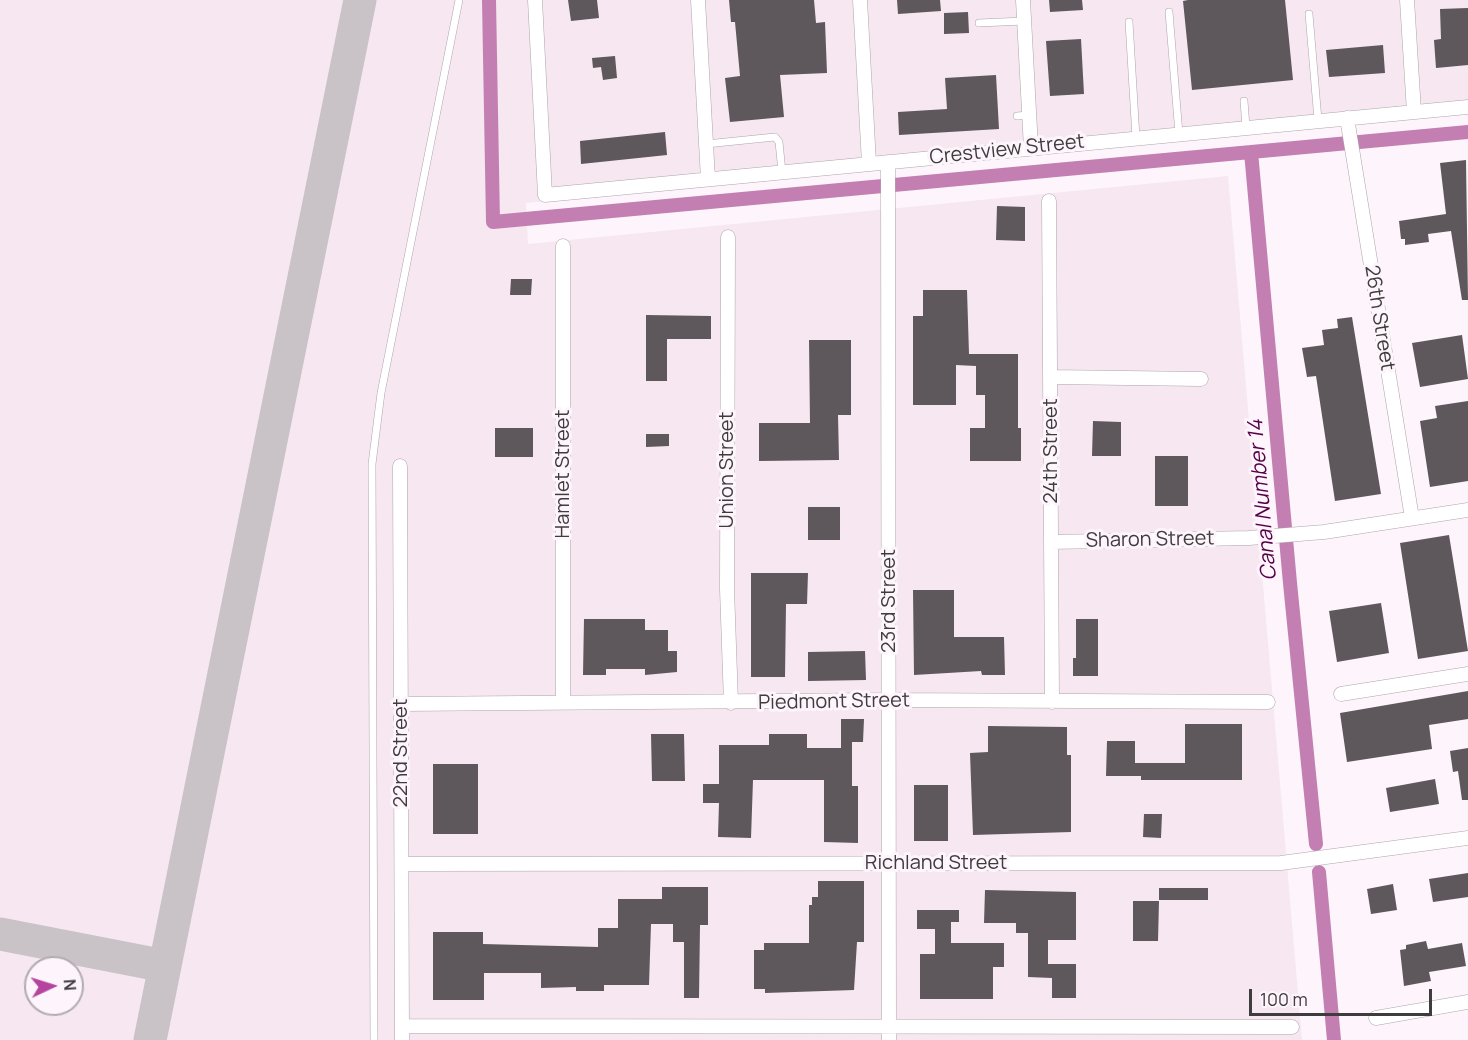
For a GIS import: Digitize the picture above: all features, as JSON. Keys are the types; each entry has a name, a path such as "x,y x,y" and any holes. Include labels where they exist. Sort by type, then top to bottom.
{"street":[{"name":"Crestview Street","path":"535,0 545,195 869,163 888,168 1031,148 1318,120 1347,123 1414,112 1468,107"},
{"path":"698,0 708,179"},
{"path":"860,0 869,163"},
{"path":"1023,0 1023,116 1031,148"},
{"path":"1407,0 1414,112"},
{"name":"26th Street","path":"1347,123 1412,518"},
{"name":"23rd Street","path":"888,168 889,1034"},
{"name":"24th Street","path":"1049,201 1052,702"},
{"name":"Union Street","path":"728,237 727,589 731,703"},
{"name":"Hamlet Street","path":"563,246 563,702"},
{"path":"1051,377 1201,379"},
{"name":"22nd Street","path":"400,466 402,1033"},
{"path":"1412,518 1468,510"},
{"name":"Sharon Street","path":"1051,542 1249,538 1324,532 1412,518"},
{"path":"1341,694 1468,674"},
{"name":"Piedmont Street","path":"401,704 889,700 1268,702"},
{"name":"Richland Street","path":"402,864 1281,863 1468,838"},
{"path":"1376,1018 1468,1002"},
{"path":"402,1033 889,1034 1292,1027"}],"lane":[{"path":"374,1040 372,464 381,393 459,0"},
{"path":"1169,12 1179,134"},
{"path":"1310,14 1318,120"},
{"path":"979,23 1024,21"},
{"path":"1129,22 1136,138"},
{"path":"1244,101 1246,127"},
{"path":"706,144 775,137 779,142 782,172"}],"shaded area":[{"path":"0,0 1468,0 1468,114 526,203 528,244 1228,176 1302,1040 0,1040"}],"building":[{"path":"568,0 597,0 599,18 571,21"},
{"path":"729,0 814,0 816,23 825,22 827,73 780,75 784,117 730,122 725,78 740,76 735,22 731,22"},
{"path":"897,0 940,0 941,11 898,14"},
{"path":"1049,0 1082,0 1083,10 1050,12"},
{"path":"1285,0 1293,80 1192,90 1183,1"},
{"path":"1468,8 1468,65 1436,68 1434,40 1441,39 1440,9"},
{"path":"968,12 969,33 944,34 944,13"},
{"path":"1081,39 1084,94 1050,96 1046,41"},
{"path":"1383,45 1385,73 1329,77 1326,50"},
{"path":"615,56 617,78 603,80 601,67 593,68 592,58"},
{"path":"996,75 999,129 899,135 898,112 947,109 945,78"},
{"path":"665,132 667,155 581,164 580,141"},
{"path":"1466,160 1468,300 1462,300 1451,231 1428,234 1429,242 1405,245 1405,239 1401,239 1399,221 1446,214 1440,163"},
{"path":"997,206 1025,207 1025,241 996,240"},
{"path":"511,279 532,279 531,295 510,295"},
{"path":"923,290 967,290 969,354 1018,354 1018,428 1021,428 1021,461 970,461 970,428 985,428 985,395 976,395 976,366 956,365 956,405 913,405 913,316 923,316"},
{"path":"646,315 711,316 711,339 667,339 667,381 646,381"},
{"path":"1352,317 1381,494 1335,501 1316,376 1307,377 1302,348 1324,345 1322,330 1338,328 1337,319"},
{"path":"1462,335 1468,379 1420,387 1412,343"},
{"path":"809,340 851,340 851,415 838,415 839,460 759,461 759,423 810,423"},
{"path":"1468,401 1468,481 1430,487 1420,421 1437,418 1435,406"},
{"path":"1093,421 1121,422 1121,456 1092,456"},
{"path":"495,428 533,428 533,457 495,457"},
{"path":"646,434 669,434 669,446 646,447"},
{"path":"1155,456 1188,456 1188,506 1155,506"},
{"path":"808,507 840,507 840,540 808,540"},
{"path":"1449,535 1468,651 1418,659 1400,543"},
{"path":"751,573 808,573 807,604 786,604 785,677 751,677"},
{"path":"913,590 954,590 954,637 1004,637 1005,675 982,675 981,671 914,675"},
{"path":"1381,603 1389,653 1337,662 1329,611"},
{"path":"584,619 645,619 645,630 668,630 668,651 677,651 677,672 645,675 645,669 606,669 606,675 583,675"},
{"path":"1076,619 1098,619 1098,676 1073,676 1073,658 1076,658"},
{"path":"865,651 866,680 808,681 808,652"},
{"path":"1468,691 1468,719 1429,725 1432,749 1347,762 1340,713"},
{"path":"841,719 864,719 863,742 852,742 852,786 858,786 858,843 824,842 824,780 753,780 751,838 718,837 719,803 703,803 703,784 719,784 719,745 769,745 769,734 807,734 807,748 841,748"},
{"path":"1185,724 1242,724 1242,780 1141,780 1141,776 1106,776 1107,741 1135,741 1135,763 1185,763"},
{"path":"988,726 1067,727 1067,755 1071,755 1071,832 973,835 970,753 988,752"},
{"path":"651,734 684,734 685,781 652,781"},
{"path":"1468,748 1468,800 1462,800 1458,771 1453,772 1450,751"},
{"path":"433,764 478,764 478,834 433,834"},
{"path":"1435,779 1439,804 1390,812 1386,788"},
{"path":"914,785 948,785 948,841 914,841"},
{"path":"1144,814 1162,814 1161,838 1143,837"},
{"path":"1468,873 1468,897 1433,902 1429,879"},
{"path":"818,881 864,881 864,942 857,942 854,990 765,993 765,989 754,989 754,950 764,950 764,943 809,943 809,905 812,905 812,897 818,897"},
{"path":"1393,884 1397,910 1371,914 1367,889"},
{"path":"662,887 708,887 708,925 700,925 699,998 684,998 684,942 673,942 673,924 651,924 649,985 604,985 604,991 576,991 576,987 541,988 541,973 484,973 484,1000 433,1000 433,932 483,932 483,944 598,947 598,928 618,928 618,899 662,899"},
{"path":"1159,888 1208,888 1208,900 1159,900"},
{"path":"985,890 1076,892 1076,940 1048,940 1048,964 1076,964 1076,998 1052,998 1052,978 1028,977 1028,933 1016,933 1016,923 984,923"},
{"path":"1133,901 1159,901 1158,941 1133,941"},
{"path":"917,910 959,910 959,922 951,922 951,943 1004,943 1004,967 993,967 993,999 920,999 920,954 935,954 935,929 917,929"},
{"path":"1426,941 1428,949 1462,943 1466,966 1429,972 1431,981 1404,986 1400,950 1406,949 1406,945"}],"waterway":[{"path":"489,0 493,222 1468,132"},
{"name":"Canal Number 14","path":"1251,152 1316,844"},
{"name":"Canal Number 14","path":"1319,872 1334,1040"}],"taxiway":[{"path":"150,1040 360,0"},
{"path":"0,934 165,966"}]}
